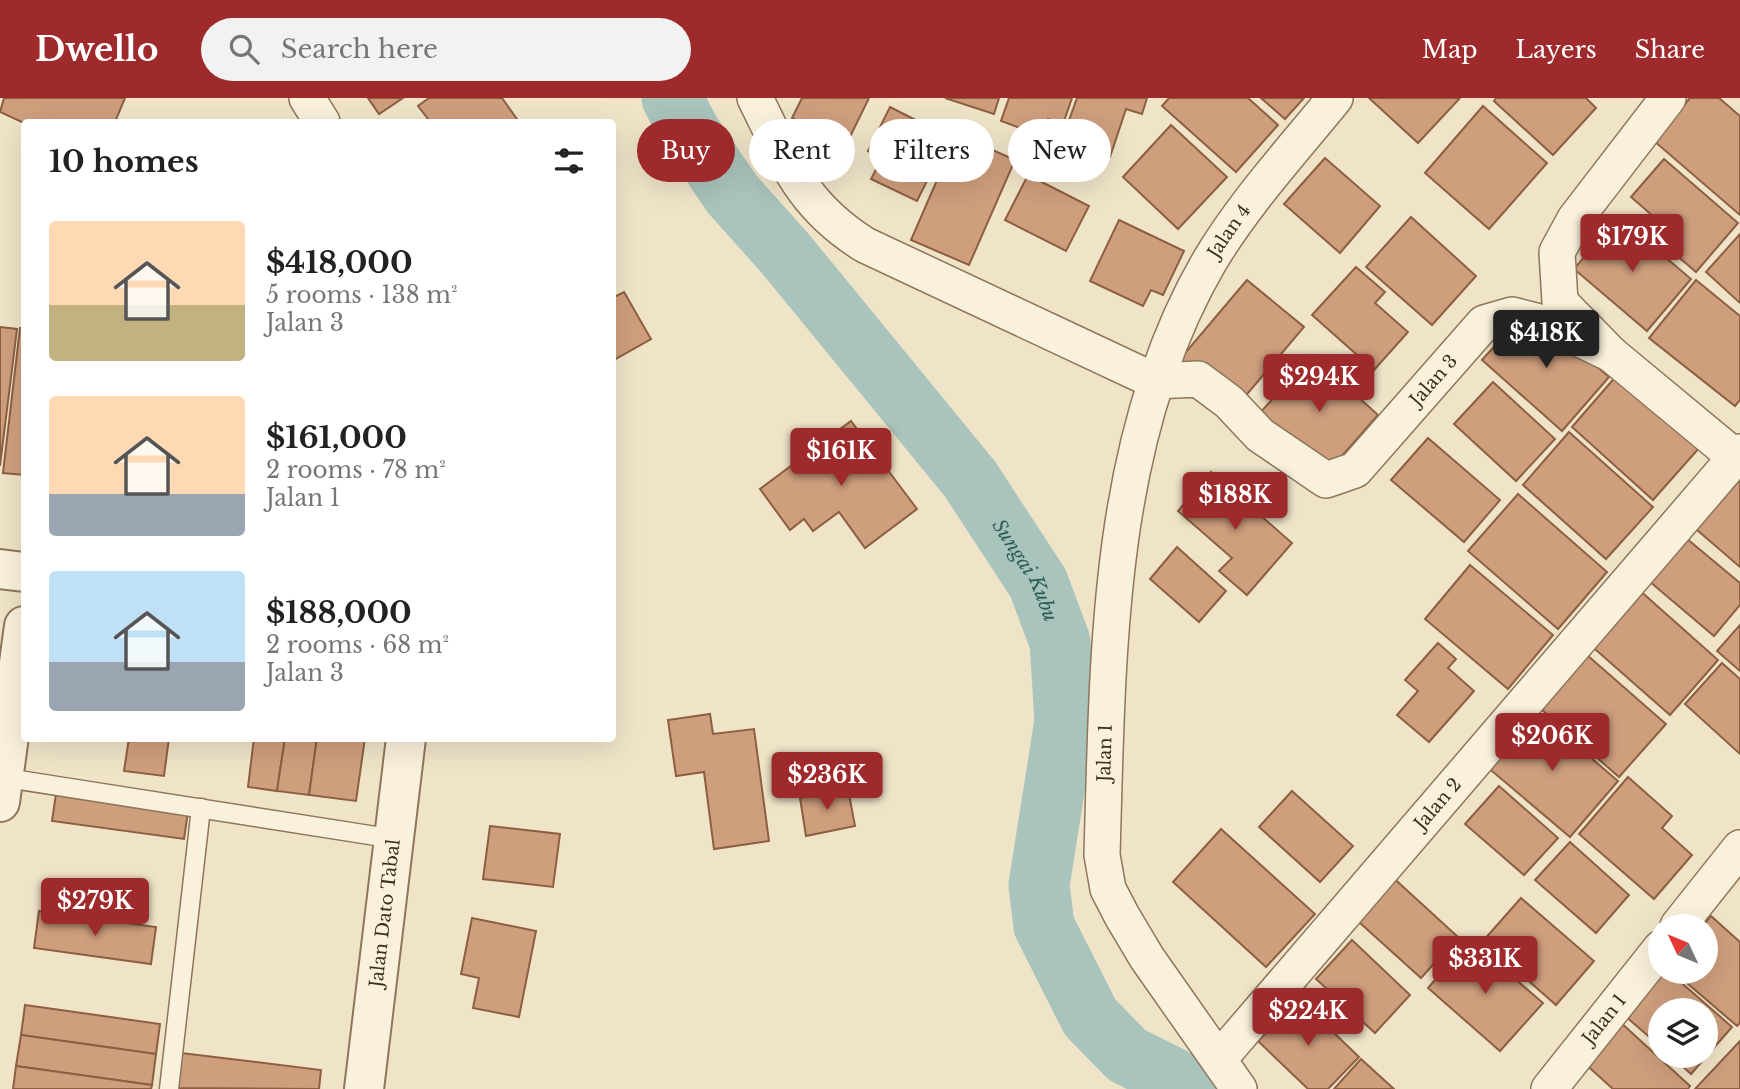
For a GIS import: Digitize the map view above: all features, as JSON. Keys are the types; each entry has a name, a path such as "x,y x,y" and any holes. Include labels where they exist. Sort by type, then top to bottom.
{"street":[{"path":"307,98 320,119"},
{"path":"755,98 811,202 837,227 865,245 1154,381"},
{"name":"Jalan 4","path":"1154,381 1193,294 1227,233 1335,98"},
{"path":"1668,98 1575,219 1557,252 1560,302 1611,354 1739,457"},
{"name":"Jalan 3","path":"1154,381 1198,379 1229,402 1260,435 1326,480 1355,470 1484,323 1512,315 1551,325 1611,354"},
{"name":"Jalan 1","path":"1154,381 1136,456 1115,575 1102,855 1108,889 1122,916 1147,958 1239,1089"},
{"name":"Jalan 2","path":"1219,1059 1739,457"},
{"path":"0,569 21,572"},
{"path":"1,785 21,647"},
{"name":"Jalan Dato Tabal","path":"364,1089 406,742"},
{"path":"1688,914 1740,848"},
{"name":"Jalan 1","path":"1549,1089 1648,964"}],"lane":[{"path":"1,785 201,808 395,839"},
{"path":"169,1089 201,808"}],"building":[{"path":"4,98 125,98 116,119 21,119 21,122 0,112"},
{"path":"368,98 403,98 379,114"},
{"path":"429,98 502,98 517,119 428,119 418,106"},
{"path":"802,98 869,98 855,127 855,119 792,118"},
{"path":"945,98 999,98 994,114"},
{"path":"1009,98 1072,98 1065,119 1008,119 1008,124 1001,121"},
{"path":"1077,98 1147,98 1142,114 1126,109 1111,154 1111,119 1070,119"},
{"path":"1169,98 1248,98 1278,125 1236,172 1162,106"},
{"path":"1261,98 1304,98 1285,119"},
{"path":"1369,98 1460,98 1418,143"},
{"path":"1496,98 1586,98 1596,108 1553,155 1494,101"},
{"path":"1690,98 1719,98 1740,116 1740,215 1654,141"},
{"path":"1483,106 1547,163 1489,229 1425,173"},
{"path":"890,107 914,119 884,119"},
{"path":"1171,125 1227,177 1178,229 1123,177"},
{"path":"994,151 1008,157 1008,176 969,265 911,240 936,182 994,182"},
{"path":"1325,158 1380,206 1340,253 1284,204"},
{"path":"1664,159 1738,223 1696,272 1653,235 1662,224 1631,197"},
{"path":"877,182 926,182 917,201"},
{"path":"1024,182 1042,182 1089,206 1066,251 1005,220"},
{"path":"1411,217 1476,276 1432,325 1366,267"},
{"path":"1618,217 1691,279 1647,331 1574,269"},
{"path":"1119,220 1184,251 1163,295 1151,290 1143,306 1090,281"},
{"path":"1740,234 1740,303 1706,272"},
{"path":"1356,267 1385,292 1375,303 1408,332 1374,370 1312,315"},
{"path":"1247,280 1304,327 1237,406 1180,359"},
{"path":"1696,280 1740,316 1740,400 1735,406 1649,338"},
{"path":"624,292 651,339 616,359 616,296"},
{"path":"1520,318 1551,326 1609,377 1562,431 1482,360"},
{"path":"0,327 17,329 0,466"},
{"path":"20,328 21,328 21,475 3,473"},
{"path":"1312,355 1378,415 1326,474 1259,414"},
{"path":"1618,374 1700,447 1653,500 1572,427"},
{"path":"1493,382 1555,439 1516,481 1454,424"},
{"path":"851,421 917,509 865,548 839,512 813,531 804,519 790,530 760,489"},
{"path":"1569,432 1653,507 1606,559 1523,485"},
{"path":"1428,438 1500,500 1464,542 1391,480"},
{"path":"1740,468 1740,567 1690,524"},
{"path":"1211,472 1292,543 1247,595 1219,571 1232,558 1178,511"},
{"path":"1518,494 1607,572 1558,629 1468,551"},
{"path":"1680,533 1740,583 1740,605 1714,636 1643,576"},
{"path":"1177,547 1226,591 1199,622 1150,579"},
{"path":"1470,565 1553,635 1508,689 1425,619"},
{"path":"1637,588 1718,660 1670,715 1588,643"},
{"path":"1740,625 1740,671 1717,651"},
{"path":"1438,643 1456,659 1448,668 1474,691 1429,742 1397,715 1418,691 1405,680"},
{"path":"1587,655 1666,724 1619,777 1541,709"},
{"path":"1722,663 1740,679 1740,754 1685,704"},
{"path":"1535,710 1618,781 1570,837 1486,766"},
{"path":"710,714 713,734 754,729 769,841 714,849 704,772 676,776 668,720"},
{"path":"128,742 168,742 164,776 124,771"},
{"path":"254,742 284,742 277,791 248,787"},
{"path":"284,742 316,742 309,795 277,791"},
{"path":"316,742 364,742 356,801 309,795"},
{"path":"1628,777 1672,816 1662,828 1692,855 1654,899 1579,834"},
{"path":"1499,786 1558,838 1524,875 1465,824"},
{"path":"57,787 189,805 184,839 52,821"},
{"path":"848,789 855,826 806,836 800,798"},
{"path":"1292,791 1353,846 1320,882 1259,827"},
{"path":"490,826 560,834 553,887 483,879"},
{"path":"1221,829 1315,914 1266,967 1173,882"},
{"path":"1570,842 1629,895 1596,933 1535,880"},
{"path":"1388,873 1458,937 1421,978 1350,914"},
{"path":"1521,898 1594,961 1556,1005 1483,941"},
{"path":"39,911 156,927 151,964 34,948"},
{"path":"472,918 536,931 519,1017 473,1008 479,978 461,974"},
{"path":"1718,922 1740,942 1740,1023 1737,1026 1718,1010 1718,998 1704,998 1688,984 1718,984"},
{"path":"1352,940 1410,995 1375,1033 1316,979"},
{"path":"1470,940 1543,1003 1500,1051 1428,988"},
{"path":"1651,984 1683,984 1699,998 1648,998 1648,1036 1624,1015"},
{"path":"1299,999 1359,1057 1328,1089 1308,1089 1258,1041"},
{"path":"25,1005 160,1024 156,1054 21,1035"},
{"path":"1718,1015 1732,1027 1718,1043"},
{"path":"1619,1021 1648,1048 1648,1068 1670,1068 1690,1086 1688,1089 1613,1089 1582,1061"},
{"path":"21,1035 156,1054 152,1085 16,1066"},
{"path":"1740,1041 1740,1089 1695,1089 1715,1068 1718,1068 1718,1064"},
{"path":"181,1053 321,1070 319,1089 176,1088"},
{"path":"1361,1059 1394,1089 1334,1089"},
{"path":"16,1066 152,1085 151,1089 13,1089"},
{"path":"1684,1068 1696,1068 1691,1074"}],"waterway":[{"name":"Sungai Kubu","path":"672,98 690,132 732,194 784,252 970,479 1038,583 1060,642 1065,721 1039,885 1044,926 1090,1017 1127,1055 1171,1077 1185,1089"}]}
